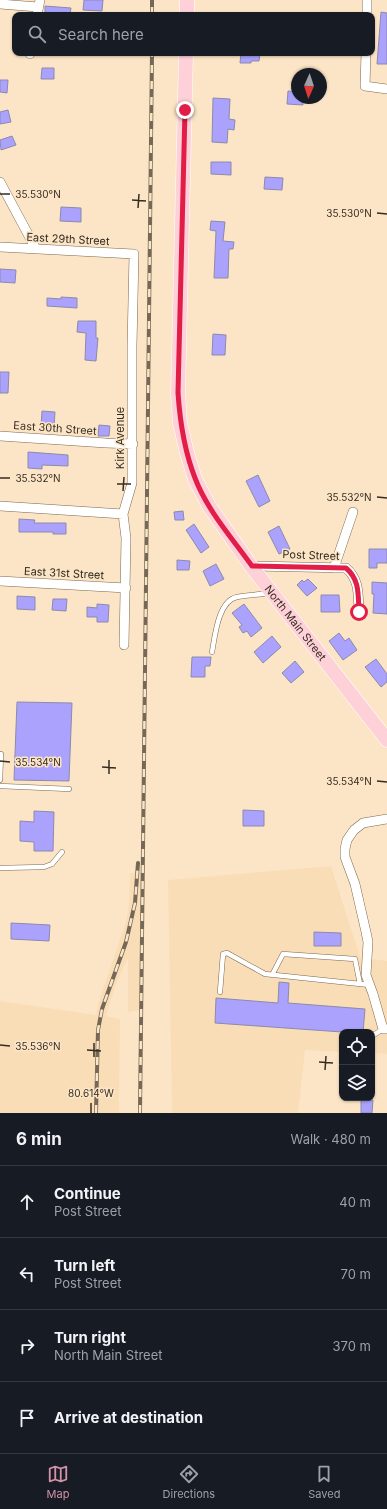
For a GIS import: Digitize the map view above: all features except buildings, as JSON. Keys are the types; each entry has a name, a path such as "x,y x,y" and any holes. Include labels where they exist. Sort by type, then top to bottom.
{"main road":[{"path":"187,0 187,12"},
{"name":"North Main Street","path":"186,56 178,393 180,423 187,453 195,479 209,506 252,566 387,740"}],"street":[{"path":"367,0 367,12"},
{"path":"0,4 38,7"},
{"path":"366,56 365,86 387,88"},
{"path":"0,182 36,249"},
{"name":"East 29th Street","path":"0,247 134,254"},
{"name":"Kirk Avenue","path":"124,645 126,538 123,514 132,483 134,254"},
{"name":"East 30th Street","path":"0,436 132,444"},
{"path":"0,506 123,514"},
{"path":"334,568 353,512"},
{"name":"Post Street","path":"252,566 346,568 353,574 356,581 359,612"},
{"name":"East 31st Street","path":"0,581 126,588"},
{"path":"385,1029 366,975 368,942 355,884 345,857 345,849 347,840 354,830 363,822 387,819"}],"lane":[{"path":"212,652 221,612 227,602 235,597 272,592"},
{"path":"0,780 1,754"},
{"path":"0,786 69,789"},
{"path":"0,868 44,868 52,864 62,852"},
{"path":"220,992 223,957 225,953 265,974 370,985"},
{"path":"272,975 283,954 355,959 360,984"},
{"path":"375,1034 385,1029"}],"shaded area":[{"path":"331,866 360,957 387,961 387,1054 375,1053 375,1029 339,1029 339,1052 305,1050 298,1113 172,1113 168,880"},
{"path":"144,872 142,1010 128,1012 128,958 116,984 106,1016 120,1019 119,1113 0,1113 0,1001 96,1015 99,1001 126,922 129,904 130,873"}],"railway":[{"path":"152,0 152,12"},
{"path":"140,1113 152,56"},
{"path":"96,1113 98,1030 102,1009 126,942 135,903 138,863"}],"route":[{"path":"185,110 178,393 180,423 195,479 209,506 252,566 346,568 353,574 356,581 359,612"}]}
